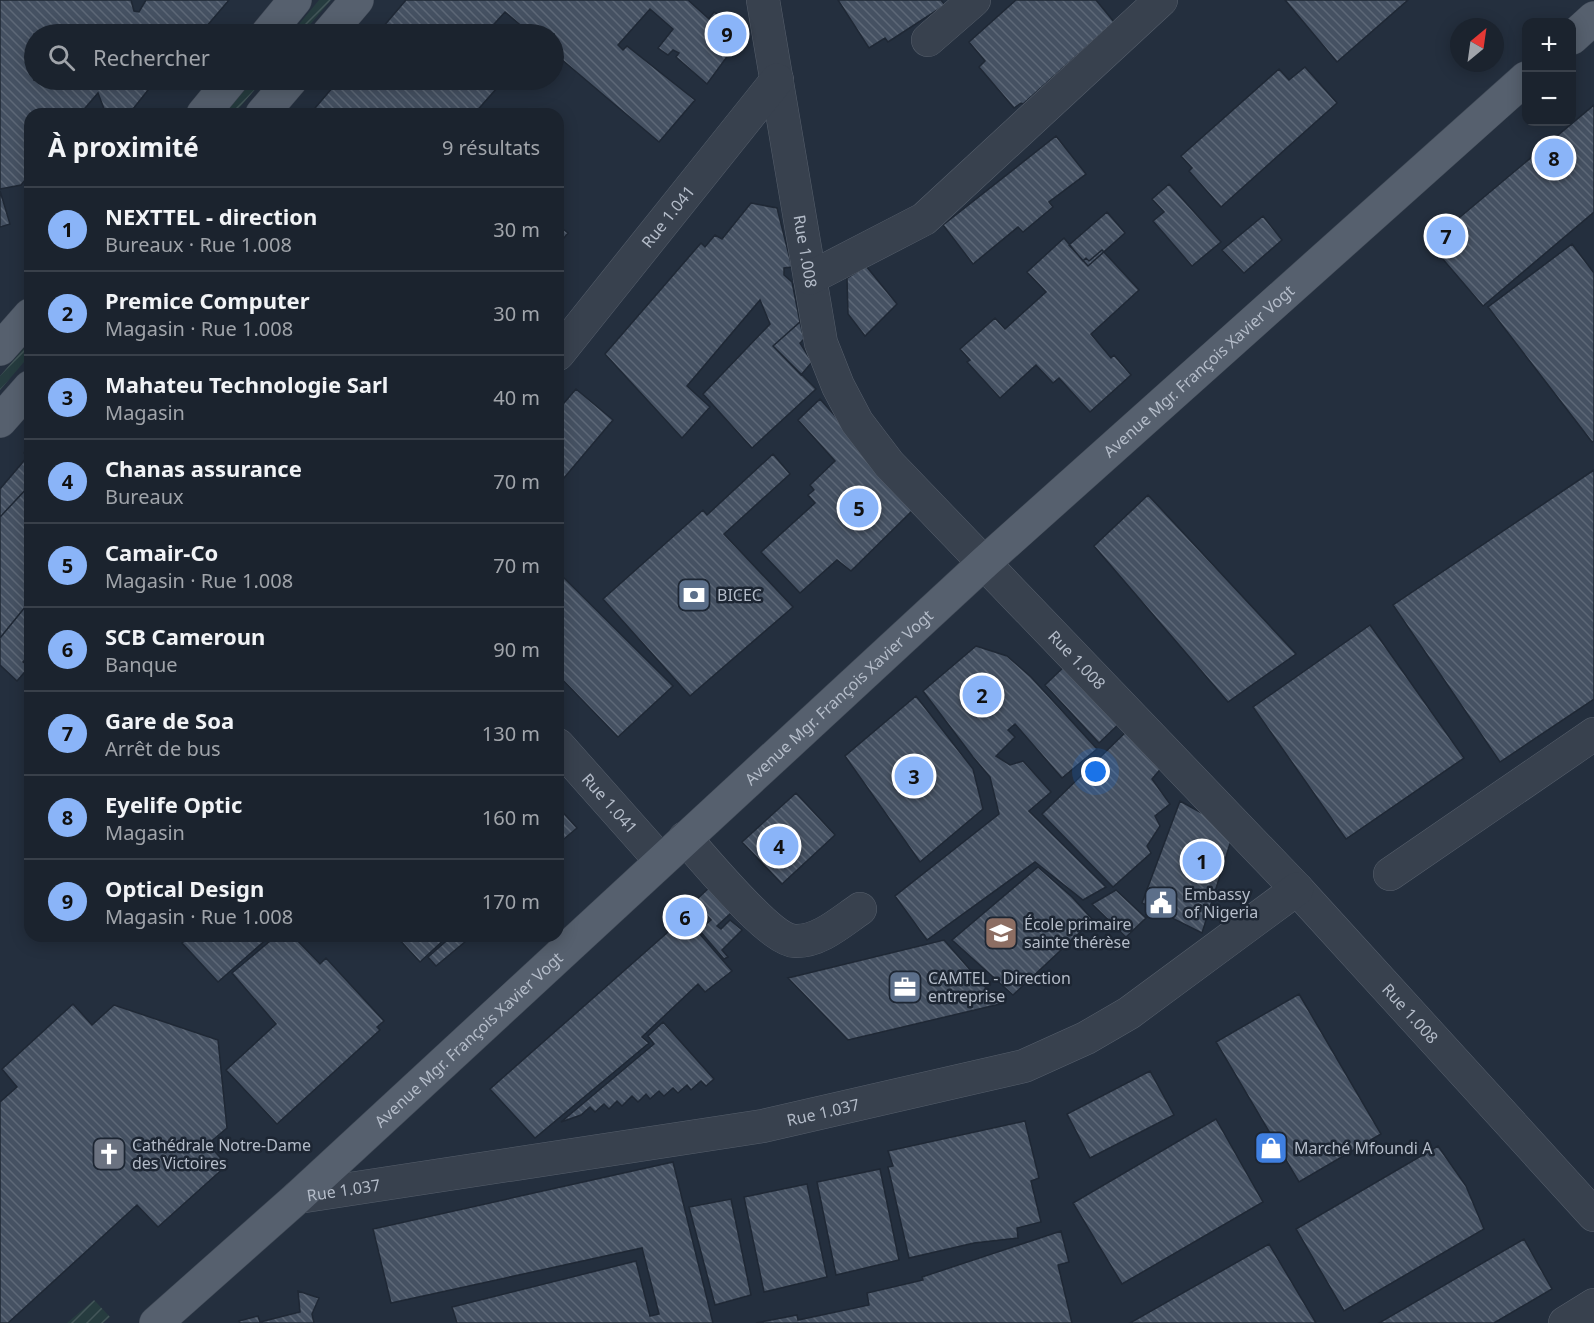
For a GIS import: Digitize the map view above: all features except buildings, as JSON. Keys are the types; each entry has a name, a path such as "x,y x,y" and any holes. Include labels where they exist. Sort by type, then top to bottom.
{"main road":[{"path":"337,24 357,0"},
{"path":"1576,34 1594,18"},
{"name":"Avenue Mgr. François Xavier Vogt","path":"156,1323 298,1197 985,562 1522,82"},
{"path":"208,108 223,90"},
{"path":"267,108 282,90"},
{"path":"0,349 24,322"},
{"path":"0,421 24,394"}],"street":[{"name":"Rue 1.008","path":"764,0 821,343 838,386 857,422 889,464 1297,889 1594,1215"},
{"path":"928,40 974,0"},
{"path":"810,278 924,219 1161,0"},
{"name":"Rue 1.041","path":"564,346 777,80"},
{"path":"1390,874 1594,734"},
{"name":"Rue 1.041","path":"564,752 661,861"},
{"path":"685,838 758,918 785,938 795,941 821,936 860,909"},
{"name":"Rue 1.037","path":"298,1197 762,1126 1024,1066 1086,1038 1129,1012 1297,889"},
{"path":"1565,1323 1594,1305"}],"green space":[{"path":"319,0 331,0 311,24 299,24"},
{"path":"244,90 254,90 239,108 229,108"},
{"path":"24,348 24,362 0,390 0,376"},
{"path":"94,1300 110,1317 103,1323 67,1323"}],"place":[{"name":"Optical Design","path":"727,34"},
{"name":"Eyelife Optic","path":"1554,158"},
{"name":"Gare de Soa","path":"1446,236"},
{"name":"Camair-Co","path":"859,508"},
{"name":"BICEC","path":"694,595"},
{"name":"Premice Computer","path":"982,695"},
{"name":"Mahateu Technologie Sarl","path":"914,776"},
{"name":"Chanas assurance","path":"779,846"},
{"name":"NEXTTEL - direction","path":"1202,861"},
{"name":"Embassy of Nigeria","path":"1161,903"},
{"name":"SCB Cameroun","path":"685,917"},
{"name":"École primaire sainte thérèse","path":"1001,933"},
{"name":"CAMTEL - Direction entreprise","path":"905,987"},
{"name":"Marché Mfoundi A","path":"1271,1148"},
{"name":"Cathédrale Notre-Dame des Victoires","path":"109,1154"}]}
